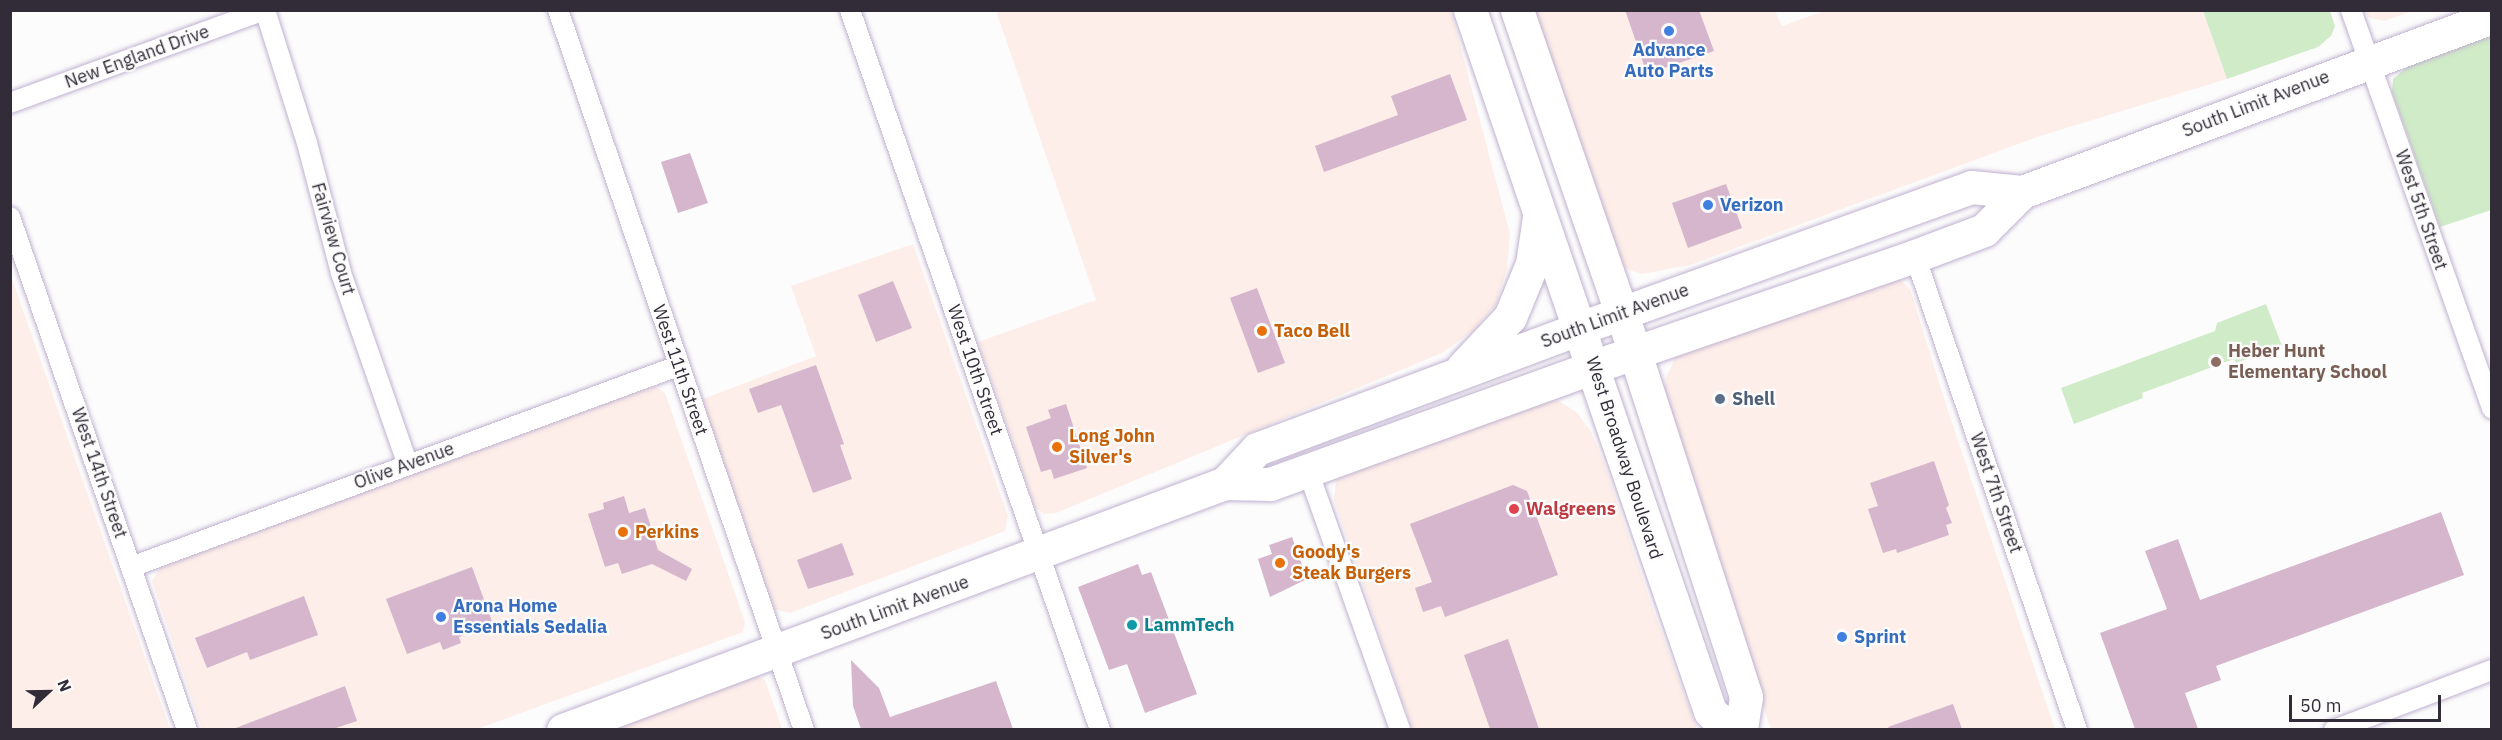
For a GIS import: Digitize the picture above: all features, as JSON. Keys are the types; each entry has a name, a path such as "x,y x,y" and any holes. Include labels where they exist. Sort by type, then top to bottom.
{"highway":[{"name":"West Broadway Boulevard","path":"1470,10 1710,711 1729,729"},
{"path":"1517,10 1635,352 1746,697 1741,729"},
{"name":"South Limit Avenue","path":"563,729 1225,483 1270,484 1635,352 1916,256 1984,230 2022,192 2492,17"},
{"name":"South Limit Avenue","path":"1225,483 1257,449 1621,313 1971,188 2022,192"},
{"path":"1455,374 1510,317 1532,264 1540,212"}],"street":[{"name":"New England Drive","path":"10,103 265,10"},
{"name":"Fairview Court","path":"265,10 306,143 341,273 408,465"},
{"name":"West 11th Street","path":"558,10 804,729"},
{"name":"West 10th Street","path":"850,10 1100,729"},
{"name":"West 5th Street","path":"2351,10 2492,409"},
{"name":"West 14th Street","path":"10,217 187,729"},
{"name":"West 7th Street","path":"1916,256 2077,729"},
{"name":"Olive Avenue","path":"131,567 678,366"},
{"path":"1308,471 1400,729"},
{"path":"2334,729 2492,670"}],"shaded area":[{"path":"1827,10 2203,11 2227,79 2040,136 1690,265 1642,274 1625,268 1611,249 1527,11 1775,11 1782,26"},
{"path":"996,11 1451,11 1510,234 1507,269 1496,304 1474,330 1442,353 1056,513 1044,514 1035,507 978,342 1096,300"},
{"path":"2363,11 2413,11 2384,21 2370,18"},
{"path":"913,244 1008,516 1005,531 790,613 774,609 700,400 816,356 791,286"},
{"path":"1895,275 1910,289 1947,408 2055,729 1771,729 1662,407 1666,378 1675,358 1685,346"},
{"path":"11,276 170,729 11,729"},
{"path":"655,386 665,393 745,622 743,632 477,729 202,729 152,581 161,567"},
{"path":"1538,401 1559,401 1576,412 1590,430 1604,463 1648,595 1697,729 1412,729 1334,500 1336,479 1344,469"},
{"path":"757,675 765,680 782,729 610,730"}],"green space":[{"path":"2203,11 2330,11 2335,26 2331,36 2318,47 2227,79"},
{"path":"2491,36 2491,210 2440,227 2392,92 2393,79 2408,66"},
{"path":"2266,304 2282,346 2236,363 2234,359 2142,393 2143,398 2074,424 2061,388 2215,331 2217,323"}],"building":[{"name":"Advance Auto Parts","path":"1625,10 1699,10 1714,51 1647,74"},
{"path":"1450,74 1467,120 1324,172 1315,146 1398,115 1391,96"},
{"path":"690,153 708,203 678,213 661,162"},
{"path":"1726,184 1742,228 1688,248 1672,203"},
{"path":"893,281 912,328 876,342 858,295"},
{"path":"1257,288 1285,363 1258,373 1230,298"},
{"path":"816,365 844,444 840,445 852,479 813,493 781,405 758,413 749,389"},
{"name":"Long John Silver's","path":"1066,404 1087,468 1054,479 1051,469 1041,472 1026,427 1051,418 1048,410"},
{"path":"1934,461 1949,505 1946,508 1952,523 1946,525 1949,535 1897,553 1896,549 1883,553 1868,509 1878,506 1870,483"},
{"name":"Walgreens","path":"1513,485 1527,491 1558,575 1445,617 1441,606 1423,612 1415,588 1432,582 1410,524"},
{"name":"Perkins","path":"624,496 629,513 645,508 658,550 692,569 686,581 652,564 622,574 618,563 605,567 588,514 604,509 603,503"},
{"path":"2441,512 2464,575 2216,666 2221,680 2185,693 2198,729 2135,729 2100,633 2167,609 2145,551 2178,539 2200,600"},
{"name":"Goody's Steak Burgers","path":"1292,537 1307,579 1270,597 1258,559 1272,554 1269,545"},
{"path":"842,543 854,575 808,589 797,560"},
{"name":"LammTech","path":"1138,564 1142,575 1151,572 1197,694 1145,713 1127,664 1109,670 1078,587"},
{"path":"472,567 493,624 459,637 461,643 443,650 440,642 407,654 386,599"},
{"path":"304,596 318,635 250,660 247,652 207,668 195,638"},
{"path":"1508,639 1539,729 1490,729 1464,655"},
{"path":"851,660 879,688 890,717 996,681 1013,729 861,729 853,706"},
{"path":"345,686 357,721 333,729 233,729"},
{"path":"1953,704 1962,729 1889,729 1888,727"}],"place":[{"name":"Advance Auto Parts","path":"1669,31"},
{"name":"Verizon","path":"1708,205"},
{"name":"Taco Bell","path":"1262,331"},
{"name":"Heber Hunt Elementary School","path":"2216,362"},
{"name":"Shell","path":"1720,399"},
{"name":"Long John Silver's","path":"1057,447"},
{"name":"Walgreens","path":"1514,509"},
{"name":"Perkins","path":"623,532"},
{"name":"Goody's Steak Burgers","path":"1280,563"},
{"name":"Arona Home Essentials Sedalia","path":"441,617"},
{"name":"LammTech","path":"1132,625"},
{"name":"Sprint","path":"1842,637"}]}
